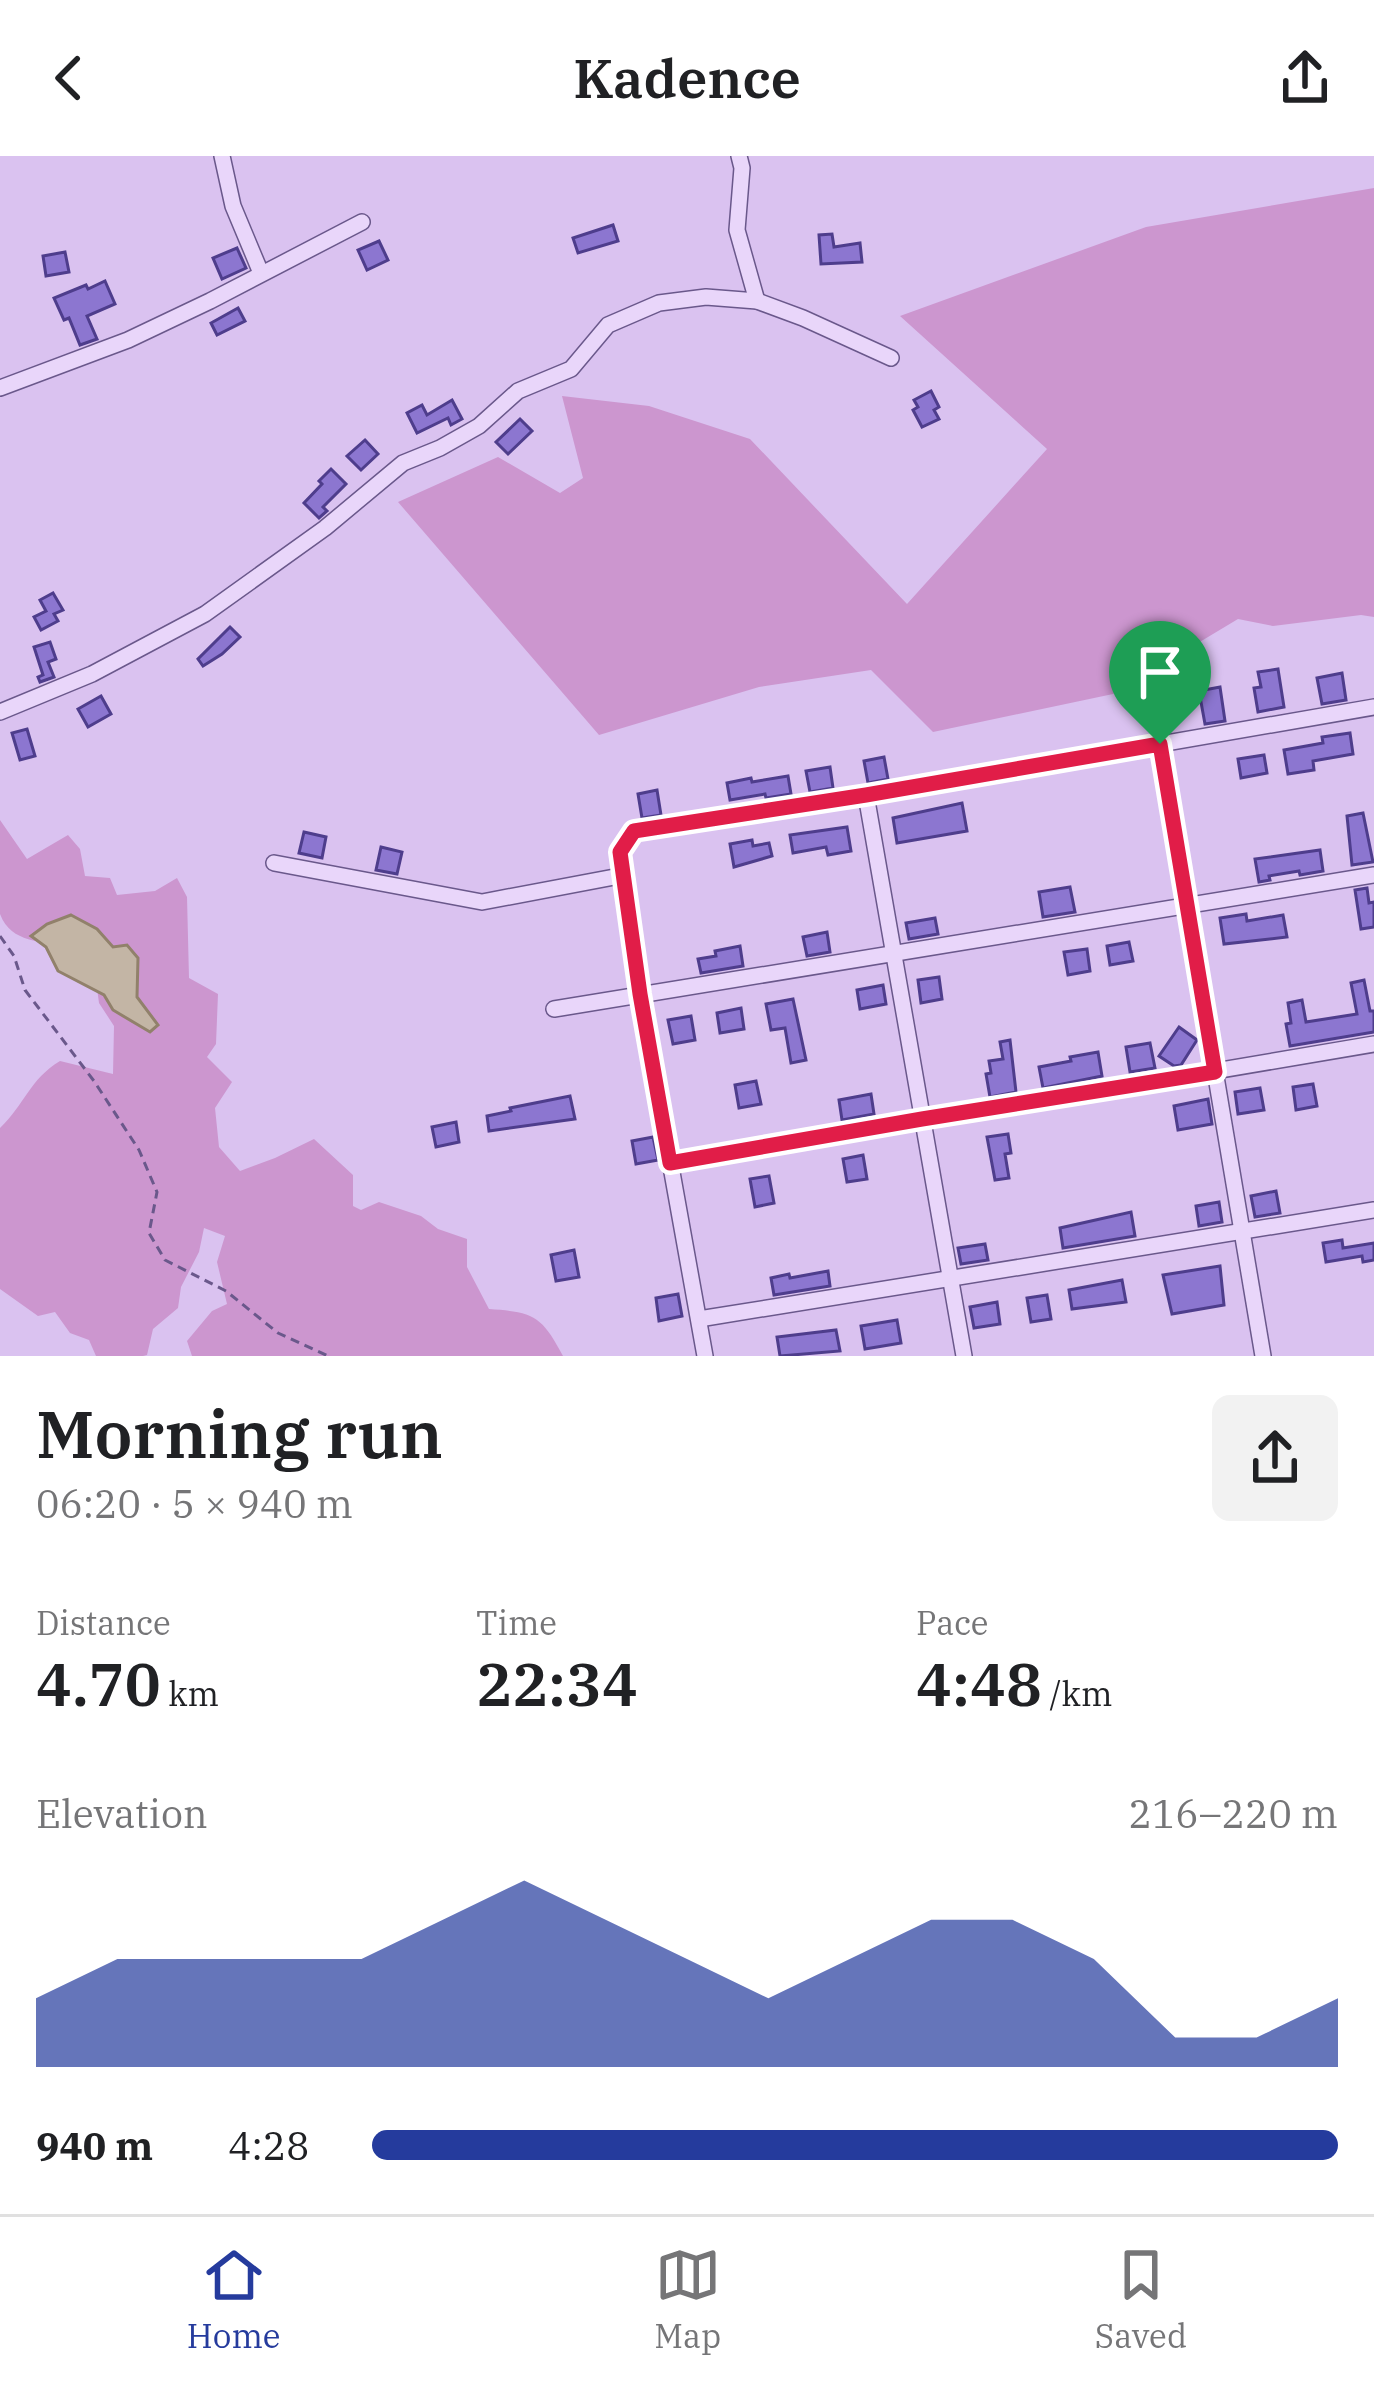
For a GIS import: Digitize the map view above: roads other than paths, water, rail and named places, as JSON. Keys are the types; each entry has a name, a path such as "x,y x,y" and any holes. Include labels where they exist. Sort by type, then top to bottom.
{"street":[{"path":"222,156 232,206 261,273"},
{"path":"739,156 737,230 757,301"},
{"path":"0,388 128,340 362,222"},
{"path":"0,712 92,674 205,614 325,528 403,463 479,426 518,391 571,369 608,325 659,303 706,297 757,301 891,358"},
{"path":"705,1356 640,994 620,852 634,831 1374,707"},
{"path":"1160,744 1263,1356"},
{"path":"866,795 964,1356"},
{"path":"274,863 482,902 625,875"},
{"path":"554,1009 1374,874"},
{"path":"670,1163 1374,1044"},
{"path":"698,1319 1374,1210"}]}
